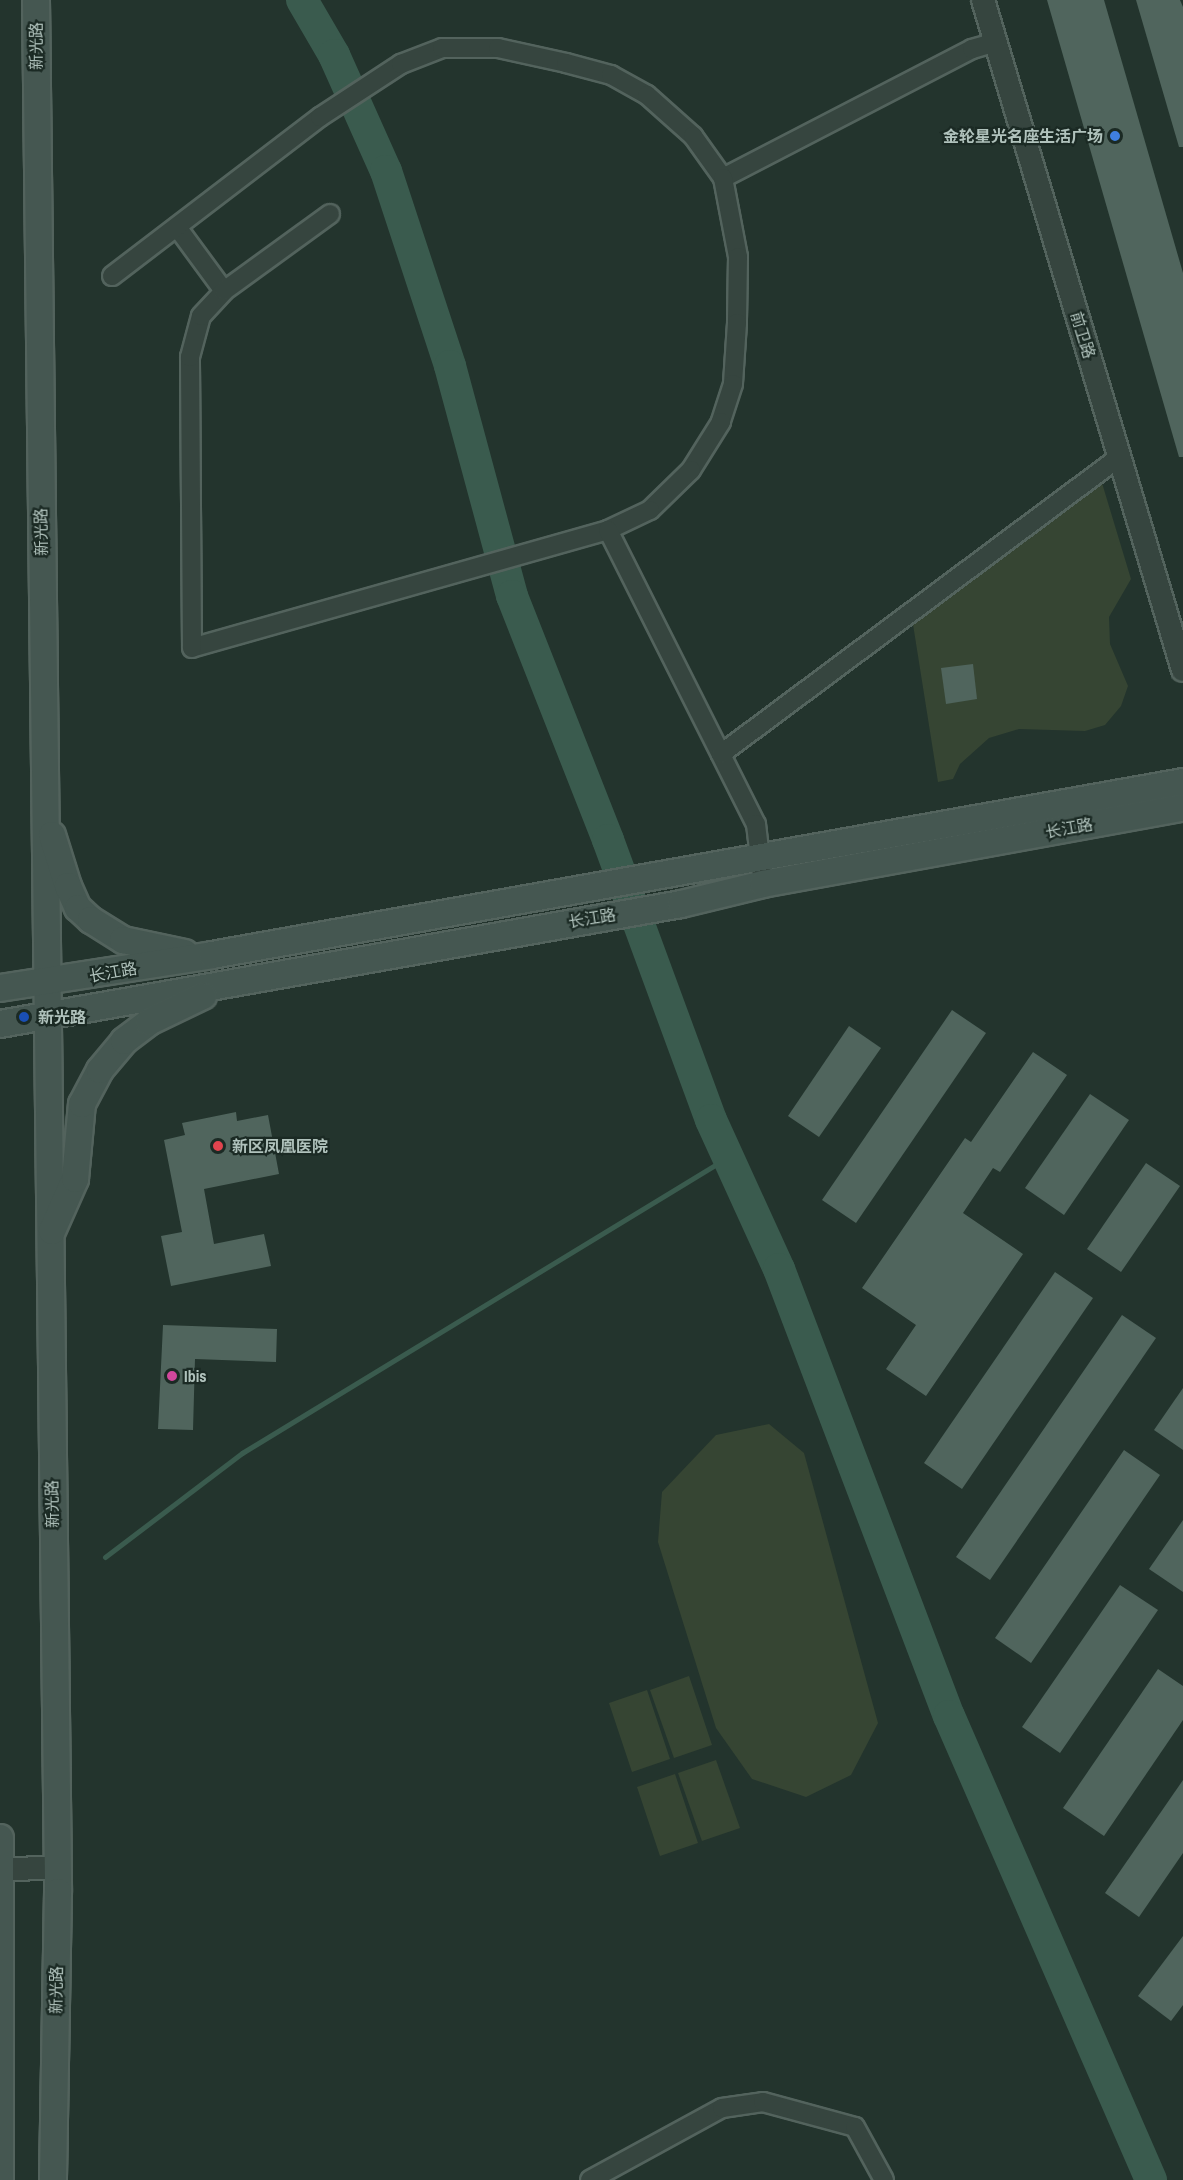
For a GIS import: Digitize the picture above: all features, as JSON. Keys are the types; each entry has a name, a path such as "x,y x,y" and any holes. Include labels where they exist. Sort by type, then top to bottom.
{"main road":[{"name":"新光路","path":"36,0 58,1868 53,2180"},
{"name":"长江路","path":"0,988 46,983 212,955 570,889 1183,782"},
{"name":"长江路","path":"0,1024 579,920 681,904 763,884 1183,808"},
{"path":"44,812 68,886 78,908 91,920 123,940 178,953 212,955"},
{"path":"49,1240 75,1179 82,1104 100,1070 124,1041 149,1022 221,986"},
{"path":"0,1838 0,2180"}],"street":[{"name":"前卫路","path":"983,0 1183,670"},
{"path":"723,178 972,49 996,42"},
{"path":"112,276 320,117 401,64 442,48 498,48 611,75 647,94 693,136 723,178 738,257 738,312 733,384 721,422 691,470 658,502 608,530 537,549 471,571 192,648 190,357 201,316 224,291 330,214"},
{"path":"177,227 224,291"},
{"path":"721,754 1119,457"},
{"path":"608,530 756,824 763,884"},
{"path":"0,1869 58,1868"},
{"path":"590,2180 722,2108 763,2102 855,2127 884,2180"}],"green space":[{"path":"1102,483 1131,579 1109,617 1110,644 1128,686 1121,706 1105,725 1085,731 1019,729 989,738 960,764 953,779 938,782 912,618"},
{"path":"769,1424 804,1453 878,1723 851,1775 806,1797 752,1779 716,1728 658,1542 662,1492 716,1435"},
{"path":"689,1676 712,1745 674,1758 650,1690"},
{"path":"647,1690 670,1759 632,1772 609,1703"},
{"path":"716,1760 740,1828 702,1841 678,1773"},
{"path":"675,1774 698,1843 660,1856 637,1787"}],"building":[{"name":"金轮星光名座生活广场","path":"1047,0 1104,0 1183,273 1183,457 1179,457"},
{"path":"1136,0 1180,0 1183,7 1183,147 1179,147"},
{"path":"973,664 977,699 946,704 941,668"},
{"path":"952,1010 986,1033 856,1223 822,1200"},
{"path":"849,1026 881,1048 819,1137 788,1116"},
{"path":"1033,1052 1067,1075 1000,1172 993,1168 963,1213 1023,1254 926,1396 886,1369 916,1325 862,1288 965,1138 971,1142"},
{"path":"1090,1094 1129,1120 1064,1215 1025,1188"},
{"path":"236,1112 237,1121 268,1115 279,1174 204,1189 214,1244 264,1234 271,1266 171,1286 161,1236 182,1232 164,1140 185,1135 182,1123"},
{"path":"1146,1163 1180,1186 1121,1272 1087,1249"},
{"path":"1055,1272 1093,1298 962,1489 924,1463"},
{"path":"1122,1315 1156,1338 990,1580 956,1557"},
{"path":"163,1325 277,1329 276,1362 195,1359 193,1430 158,1429"},
{"path":"1183,1388 1183,1450 1154,1430"},
{"path":"1124,1450 1160,1475 1031,1663 995,1638"},
{"path":"1183,1520 1183,1592 1149,1569"},
{"path":"1120,1585 1158,1610 1060,1753 1022,1727"},
{"path":"1158,1669 1183,1686 1183,1720 1104,1836 1063,1808"},
{"path":"1183,1780 1183,1853 1139,1917 1105,1893"},
{"path":"1183,1936 1183,2005 1171,2021 1138,1996"}],"waterway":[{"path":"302,0 334,55 386,171 450,366 512,596 608,840 711,1120 779,1269 949,1716 1151,2180"},
{"path":"105,1557 242,1453 728,1157"}],"place":[{"name":"金轮星光名座生活广场","path":"1115,136"},
{"name":"新光路","path":"24,1017"},
{"name":"新区凤凰医院","path":"218,1146"},
{"name":"Ibis","path":"172,1376"}]}
